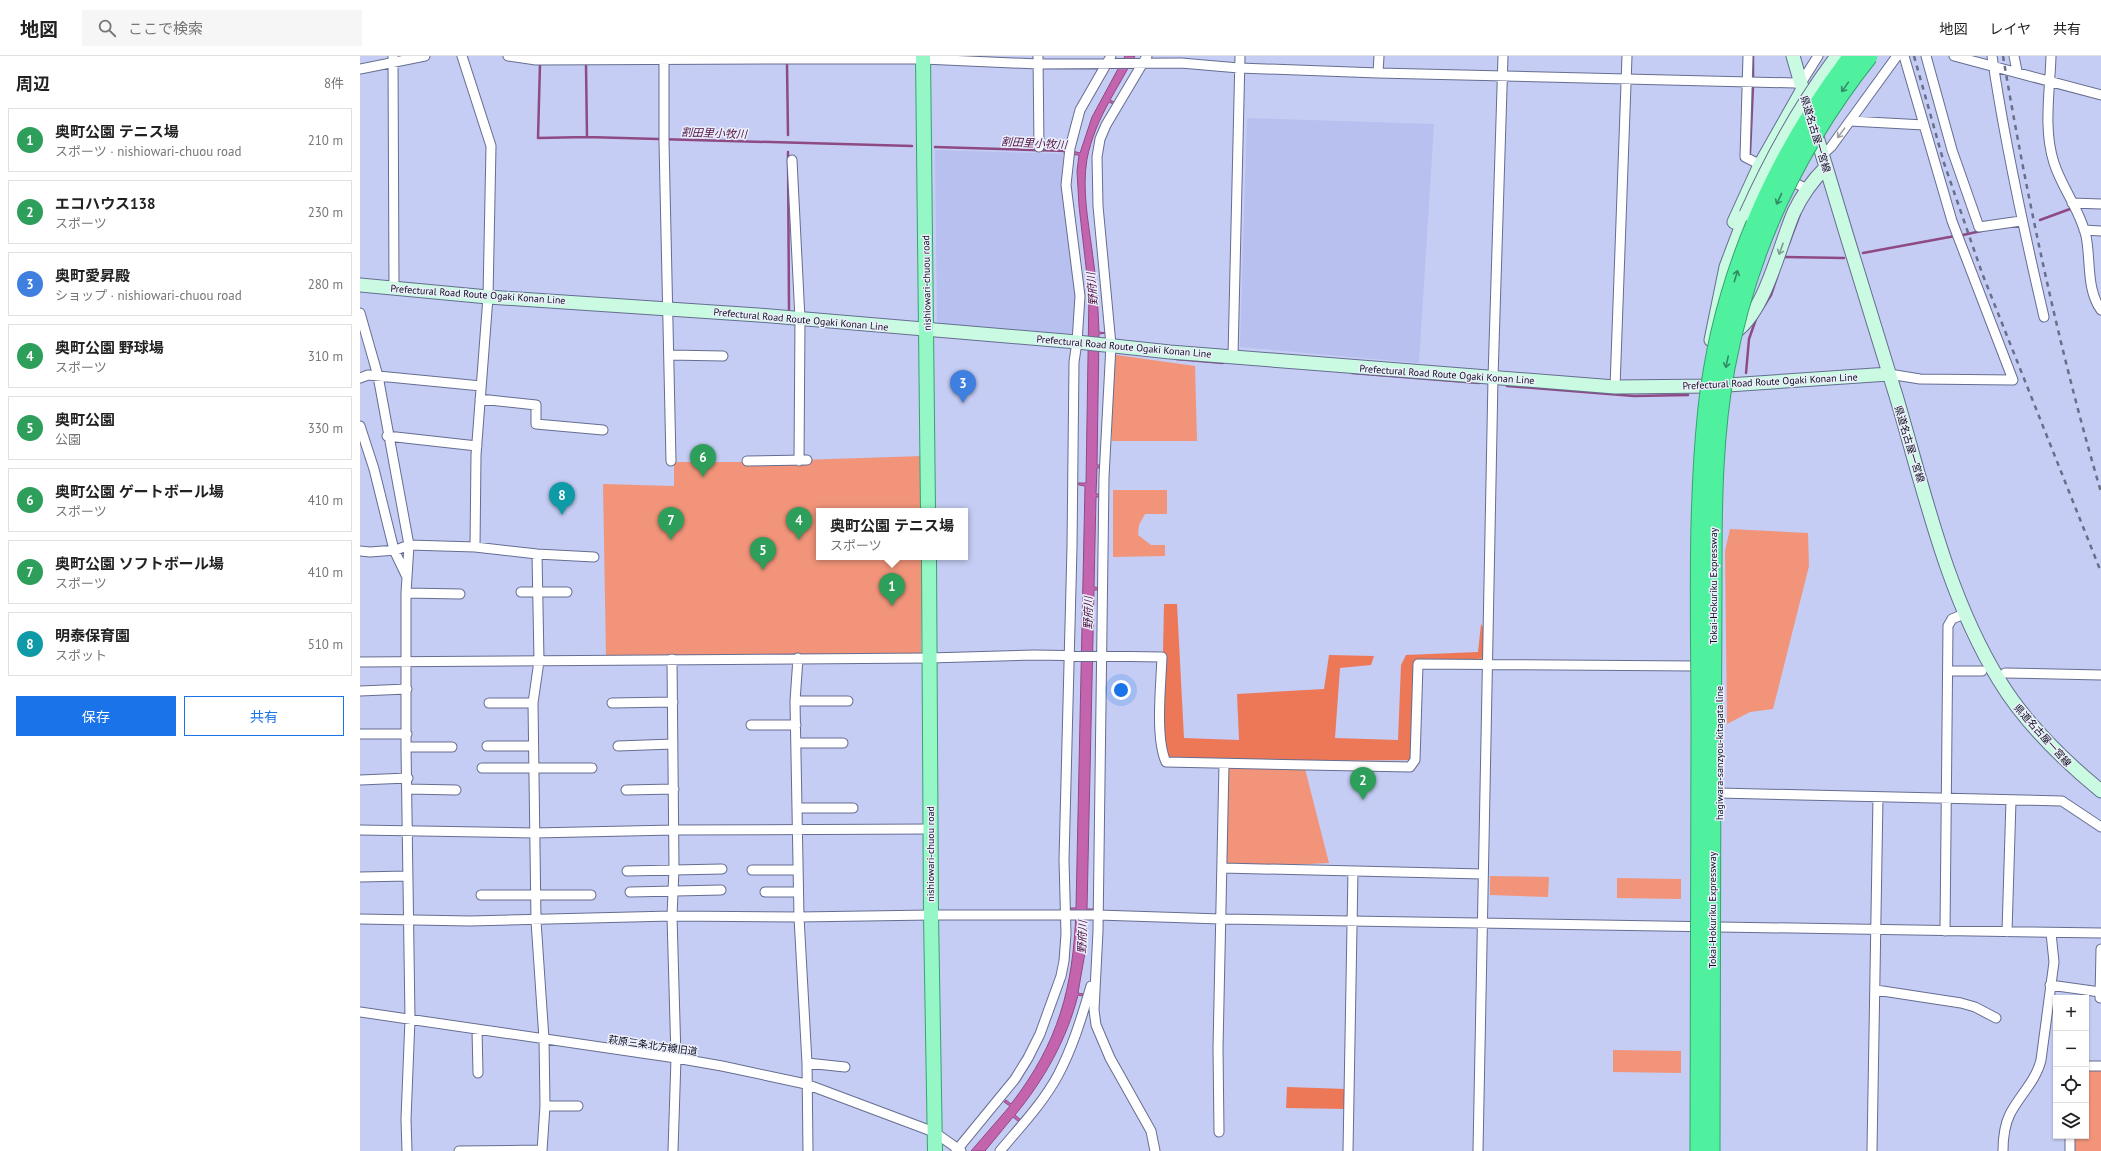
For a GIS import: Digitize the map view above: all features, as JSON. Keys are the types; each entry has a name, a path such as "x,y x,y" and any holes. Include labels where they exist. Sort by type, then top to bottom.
{"highway":[{"name":"Tokai-Hokuriku Expressway","path":"1699,1151 1701,522 1707,408 1713,369 1726,311 1752,232 1780,167 1798,135 1818,103 1852,56"},
{"name":"Tokai-Hokuriku Expressway","path":"1711,1151 1713,522 1720,409 1726,369 1742,300 1777,202 1809,142 1829,109 1868,56"}],"main road":[{"name":"県道名古屋一宮線","path":"1793,56 1938,538 1964,614 1976,641 1999,681 2022,714 2052,747 2101,791"},
{"name":"hagiwara-sanzyou-kitagata line","path":"1692,1151 1694,508 1709,386 1708,357 1726,267 1746,214 1769,164 1791,124 1837,56"},
{"name":"nishiowari-chuou road","path":"923,58 928,508"},
{"path":"1718,303 1720,260 1741,204 1802,86"},
{"path":"1711,341 1738,330 1759,301 1766,287 1790,222 1807,189 1824,161"},
{"name":"Prefectural Road Route Ogaki Konan Line","path":"360,285 488,296 667,308 1077,342 1170,352 1233,356 1425,374 1615,387 1709,386 1889,374"},
{"name":"hagiwara-sanzyou-kitagata line","path":"1709,386 1721,413 1722,429 1718,928 1718,1151"},
{"name":"nishiowari-chuou road","path":"929,560 930,829 935,1151"}],"street":[{"path":"360,69 393,59 425,56"},
{"path":"462,56 491,146 488,296 477,446 475,547"},
{"path":"508,56 536,60 590,58 790,57 1038,60 1145,59 1239,68 1503,77 1626,78 1748,82 1802,86 1818,56"},
{"path":"1233,356 1240,56"},
{"path":"1378,73 1379,56"},
{"path":"1478,1151 1493,378 1503,56"},
{"path":"1615,387 1627,56"},
{"path":"1748,56 1745,157 1807,189"},
{"path":"1824,161 1850,121 1897,56"},
{"path":"1889,374 1920,379 2013,380 1952,221 1904,56"},
{"path":"1926,56 1952,150 1979,227 2021,221"},
{"path":"1954,56 2017,71 2050,82 2101,94"},
{"path":"1992,56 2021,221 2044,317"},
{"path":"2014,56 2017,71"},
{"path":"2051,56 2049,145 2055,165 2084,230 2089,250 2091,282 2095,300 2101,310"},
{"path":"664,58 664,140 671,461"},
{"path":"393,59 394,288"},
{"path":"958,1150 1015,1079 1040,1034 1062,976 1066,916 1064,860 1074,362 1080,296 1066,185 1069,151 1080,110 1109,59"},
{"path":"1145,59 1106,124 1100,139 1097,157 1098,206 1111,345 1104,477 1103,655 1098,915 1094,1010 1096,1025 1110,1058 1152,1131 1155,1151"},
{"path":"1038,60 1039,147"},
{"path":"1850,121 1924,125"},
{"path":"747,461 803,460 800,319 792,160"},
{"path":"2072,202 2101,204"},
{"path":"2084,230 2101,231"},
{"path":"360,314 378,376 387,436 409,545 406,593 408,662 406,746 408,778 410,1019 406,1119 407,1151"},
{"path":"668,355 723,356"},
{"path":"360,378 368,375 482,386"},
{"path":"480,400 536,405 536,424 603,430"},
{"path":"360,426 374,469 394,550 407,577"},
{"path":"387,436 477,446"},
{"path":"360,551 370,552 394,550 409,545 475,547 537,554 594,557"},
{"path":"459,1151 542,1150 545,1106 544,1039 536,921 533,768 533,703 539,661 539,592 537,554"},
{"path":"521,592 567,592"},
{"path":"406,593 460,594"},
{"path":"1945,931 1948,626 1952,618 1964,614"},
{"path":"360,662 929,658 1069,655 1162,657 1161,751 1166,762 1410,767 1416,760 1418,664 1694,666"},
{"path":"798,658 796,701 798,918 807,1063 806,1084 808,1151"},
{"path":"672,660 674,789 674,869 672,916 676,1058 673,1151"},
{"path":"1948,671 1982,671"},
{"path":"2005,673 2101,675"},
{"path":"360,691 408,689"},
{"path":"796,701 848,701"},
{"path":"612,703 673,702"},
{"path":"489,703 533,703"},
{"path":"751,725 796,725"},
{"path":"360,734 407,734"},
{"path":"796,743 843,743"},
{"path":"618,746 673,744"},
{"path":"406,746 452,747"},
{"path":"487,746 533,746"},
{"path":"1219,1132 1218,1048 1224,764"},
{"path":"482,768 592,768"},
{"path":"360,780 408,778"},
{"path":"407,789 456,790"},
{"path":"626,790 674,789"},
{"path":"1719,793 2062,801 2101,827"},
{"path":"1872,1151 1876,990 1878,797"},
{"path":"2007,932 2011,800"},
{"path":"797,808 853,808"},
{"path":"360,830 534,833 674,830 797,831 930,829"},
{"path":"1222,868 1483,874"},
{"path":"627,871 722,869"},
{"path":"752,870 798,870"},
{"path":"1348,1151 1354,871"},
{"path":"360,877 408,876"},
{"path":"630,892 721,890"},
{"path":"765,892 798,892"},
{"path":"481,894 591,894"},
{"path":"360,919 536,921 672,916 798,918 931,915 1098,915 1482,924 2101,933"},
{"path":"2003,1151 2003,1136 2010,1114 2038,1070 2054,962 2051,933"},
{"path":"2050,985 2100,995 2101,949"},
{"path":"1000,1151 1044,1097 1058,1076 1080,1024 1096,969"},
{"path":"1876,990 1961,1003 1975,1007 1996,1018"},
{"name":"萩原三条北方線旧道","path":"360,1012 676,1058 806,1084 934,1132 958,1150"},
{"path":"477,1030 478,1073"},
{"path":"807,1063 845,1067"},
{"path":"2089,1066 2101,1066"},
{"path":"545,1106 578,1106"},
{"path":"2070,1139 2070,1151"}],"shaded area":[{"path":"1247,118 1434,124 1419,363 1240,347"},
{"path":"935,150 1063,154 1063,192 1077,295 1075,334 942,324 937,322"},
{"path":"1110,354 1195,366 1197,441 1112,441"},
{"path":"923,456 922,508 816,508 816,560 922,560 921,654 606,657 603,484 674,486 674,462 737,462"},
{"path":"1113,490 1167,490 1167,514 1145,514 1139,525 1138,535 1151,545 1165,545 1165,556 1113,557"},
{"path":"1730,529 1808,533 1809,566 1773,709 1750,712 1727,724 1725,551"},
{"path":"1164,604 1177,604 1184,738 1239,740 1237,694 1324,689 1329,655 1374,656 1371,665 1340,668 1335,738 1398,740 1401,665 1406,655 1478,652 1481,624 1483,627 1488,658 1418,664 1415,760 1170,762 1161,751"},
{"path":"1304,765 1329,863 1222,868 1224,767"},
{"path":"1490,876 1549,877 1548,897 1490,895"},
{"path":"1617,878 1681,879 1681,899 1617,898"},
{"path":"1613,1050 1681,1051 1681,1073 1613,1072"},
{"path":"2089,1071 2101,1071 2101,1151 2075,1151 2075,1139 2089,1139"},
{"path":"1287,1087 1347,1089 1348,1109 1286,1108"}],"water":[{"name":"野府川","path":"1125,56 1135,56 1110,100 1116,103 1115,105 1109,102 1093,137 1087,159 1085,182 1086,204 1096,280 1099,332 1107,333 1099,334 1097,465 1103,465 1103,467 1097,468 1096,494 1102,494 1102,497 1096,497 1094,587 1101,588 1101,590 1094,590 1087,909 1094,909 1093,911 1087,911 1086,947 1078,993 1083,994 1082,996 1078,995 1068,1027 1045,1073 1026,1102 1015,1115 1021,1120 1019,1122 1013,1117 985,1151 971,1151 1010,1106 1004,1102 1006,1100 1011,1104 1041,1059 1052,1036 1060,1013 1067,990 1071,965 1076,911 1070,911 1070,908 1076,908 1085,486 1079,485 1078,483 1086,483 1089,293 1079,206 1077,171 1079,155 1064,154 1065,149 1080,153 1092,117"}],"waterway":[{"path":"1753,56 1753,79"},
{"path":"540,64 538,138 587,137"},
{"path":"787,64 788,135"},
{"name":"割田里小牧川","path":"586,65 587,137 912,146"},
{"path":"1750,153 1753,86"},
{"name":"割田里小牧川","path":"935,147 1066,151"},
{"path":"788,152 789,309"},
{"path":"2040,220 2070,209"},
{"path":"1789,243 1800,214"},
{"path":"1963,235 1981,231"},
{"path":"1863,253 1955,236"},
{"path":"1785,257 1844,258"},
{"path":"1762,309 1771,295 1778,274"},
{"path":"1746,373 1749,339 1756,319"},
{"path":"1176,359 1223,363"},
{"path":"1352,373 1479,383"},
{"path":"1507,386 1634,396 1688,395"}],"railway":[{"path":"1914,56 1944,163 1982,273 2101,572"},
{"path":"2003,56 2034,221 2058,330 2071,384 2101,492"}],"place":[{"name":"奥町愛昇殿","path":"963,403"},
{"name":"奥町公園 ゲートボール場","path":"703,477"},
{"name":"明泰保育園","path":"562,515"},
{"name":"奥町公園 ソフトボール場","path":"671,540"},
{"name":"奥町公園 野球場","path":"799,540"},
{"name":"奥町公園","path":"763,570"},
{"name":"奥町公園 テニス場","path":"892,606"},
{"name":"エコハウス138","path":"1363,800"}]}
